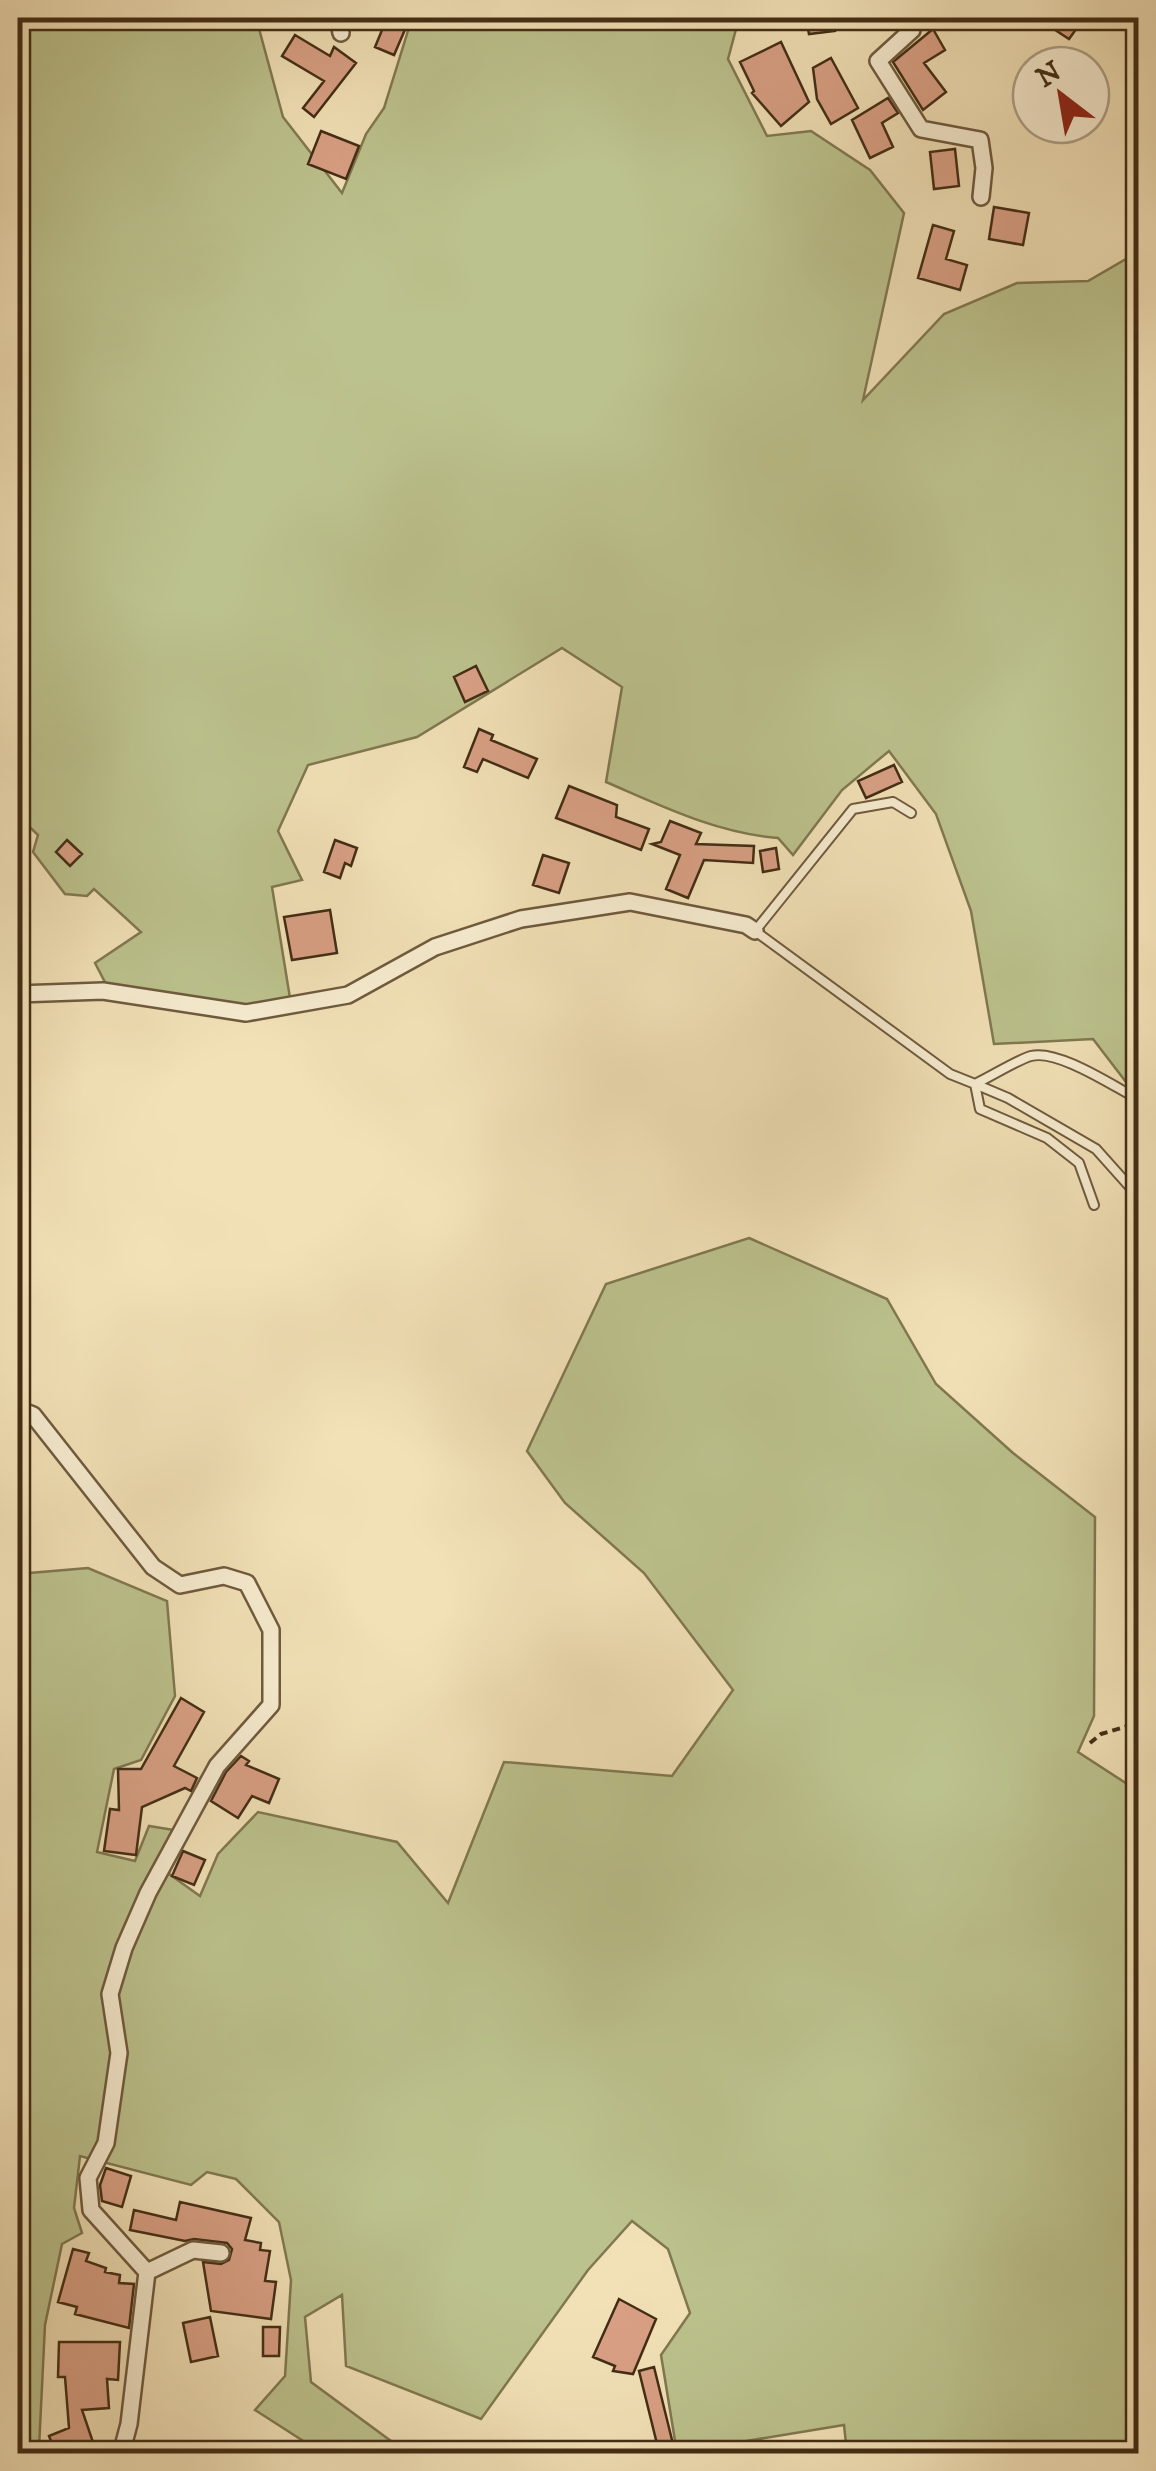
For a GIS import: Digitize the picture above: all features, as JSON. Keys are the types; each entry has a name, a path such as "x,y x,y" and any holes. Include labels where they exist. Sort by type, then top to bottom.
{"street":[{"path":"911,18 912,30 878,60 921,129 980,140 984,168 981,197"},
{"path":"18,994 103,991 246,1013 348,995 435,947 521,919 630,902 755,930"},
{"path":"18,1409 33,1415 153,1567 180,1585 224,1576 247,1583 270,1630 271,1705 217,1766 148,1893 124,1948 110,1994 119,2053 106,2142 88,2178 91,2210 147,2272 121,2454"},
{"path":"147,2272 193,2250 221,2254"}],"lane":[{"path":"910,813 893,802 853,810 755,930 950,1074 1057,1124 1096,1149 1138,1196"},
{"path":"974,1084 1030,1056 1051,1056 1138,1099"},
{"path":"974,1084 980,1109 1046,1138 1078,1162 1094,1204"}],"path":[{"path":"1090,1743 1101,1734 1138,1723"}],"green space":[{"path":"18,18 253,18 283,117 342,193 366,134 384,108 412,18 739,18 728,59 767,136 811,131 870,170 904,213 863,400 944,314 1017,283 1088,281 1138,252 1138,1088 1126,1082 1093,1039 994,1044 971,911 936,814 889,751 842,790 793,855 778,838 711,824 606,782 622,687 562,648 417,737 308,765 278,831 302,880 272,887 290,998 247,1006 106,984 95,963 141,932 94,889 87,896 65,894 33,852 38,835 18,816"},
{"path":"749,1238 887,1299 936,1384 1013,1453 1095,1517 1094,1716 1078,1752 1138,1791 1138,2453 847,2453 844,2425 716,2446 713,2453 677,2453 661,2355 690,2313 668,2249 632,2221 588,2270 481,2419 346,2366 342,2295 305,2317 311,2382 395,2444 396,2453 322,2453 255,2410 285,2376 291,2280 279,2222 236,2179 207,2172 191,2185 80,2156 74,2208 82,2233 62,2244 45,2325 39,2448 18,2454 18,1574 88,1568 167,1601 175,1696 141,1760 114,1769 97,1852 135,1861 149,1826 174,1830 169,1874 200,1896 218,1854 258,1812 397,1842 448,1903 504,1762 672,1776 733,1690 644,1573 565,1503 527,1451 606,1284"}],"building":[{"path":"387,18 410,18 394,55 375,47"},
{"path":"806,18 834,18 835,31 809,34"},
{"path":"1037,18 1084,18 1069,39"},
{"path":"933,29 945,50 924,63 946,92 923,110 893,62"},
{"path":"295,35 330,56 334,47 356,63 314,117 303,108 324,81 282,56"},
{"path":"781,42 809,102 781,126 752,93 740,62"},
{"path":"831,58 858,108 831,124 817,99 813,68"},
{"path":"888,98 898,113 882,123 893,147 870,158 852,120"},
{"path":"321,131 359,146 346,179 308,164"},
{"path":"955,149 959,186 934,189 930,152"},
{"path":"994,207 1029,213 1023,245 989,239"},
{"path":"933,225 954,231 946,259 967,265 960,290 918,278"},
{"path":"476,666 488,691 465,702 454,677"},
{"path":"479,729 493,735 491,740 537,759 528,778 483,759 477,772 464,767"},
{"path":"894,765 902,782 866,798 858,781"},
{"path":"569,786 617,805 616,817 649,829 641,850 556,818"},
{"path":"670,821 701,833 696,844 754,846 753,863 704,860 688,898 666,889 680,855 652,844 661,842"},
{"path":"67,840 82,854 70,866 56,852"},
{"path":"335,840 357,848 351,866 345,863 340,878 324,872"},
{"path":"776,848 779,869 763,872 760,851"},
{"path":"543,855 569,863 559,893 533,885"},
{"path":"330,910 337,953 292,960 284,917"},
{"path":"181,1698 204,1712 174,1766 197,1778 191,1791 185,1788 142,1807 136,1855 104,1851 110,1809 119,1810 118,1769 141,1769"},
{"path":"241,1756 249,1761 246,1765 279,1779 269,1803 252,1796 238,1818 211,1801 226,1772"},
{"path":"183,1851 205,1860 194,1885 172,1876"},
{"path":"106,2168 131,2176 122,2207 102,2201 100,2185"},
{"path":"180,2202 251,2218 245,2240 261,2243 260,2250 270,2251 265,2281 276,2282 271,2319 211,2311 203,2262 221,2264 229,2260 232,2249 227,2243 185,2241 130,2230 134,2210 176,2220"},
{"path":"73,2249 89,2253 86,2261 106,2268 105,2272 120,2275 119,2283 134,2284 129,2328 75,2314 77,2307 58,2302"},
{"path":"619,2299 656,2319 633,2374 613,2371 615,2366 593,2357"},
{"path":"210,2317 218,2356 191,2362 183,2323"},
{"path":"263,2327 280,2327 279,2356 263,2356"},
{"path":"59,2342 120,2342 118,2380 107,2379 109,2408 82,2410 97,2454 56,2454 49,2436 69,2428 65,2377 58,2377"},
{"path":"654,2367 674,2448 659,2452 639,2371"}]}
